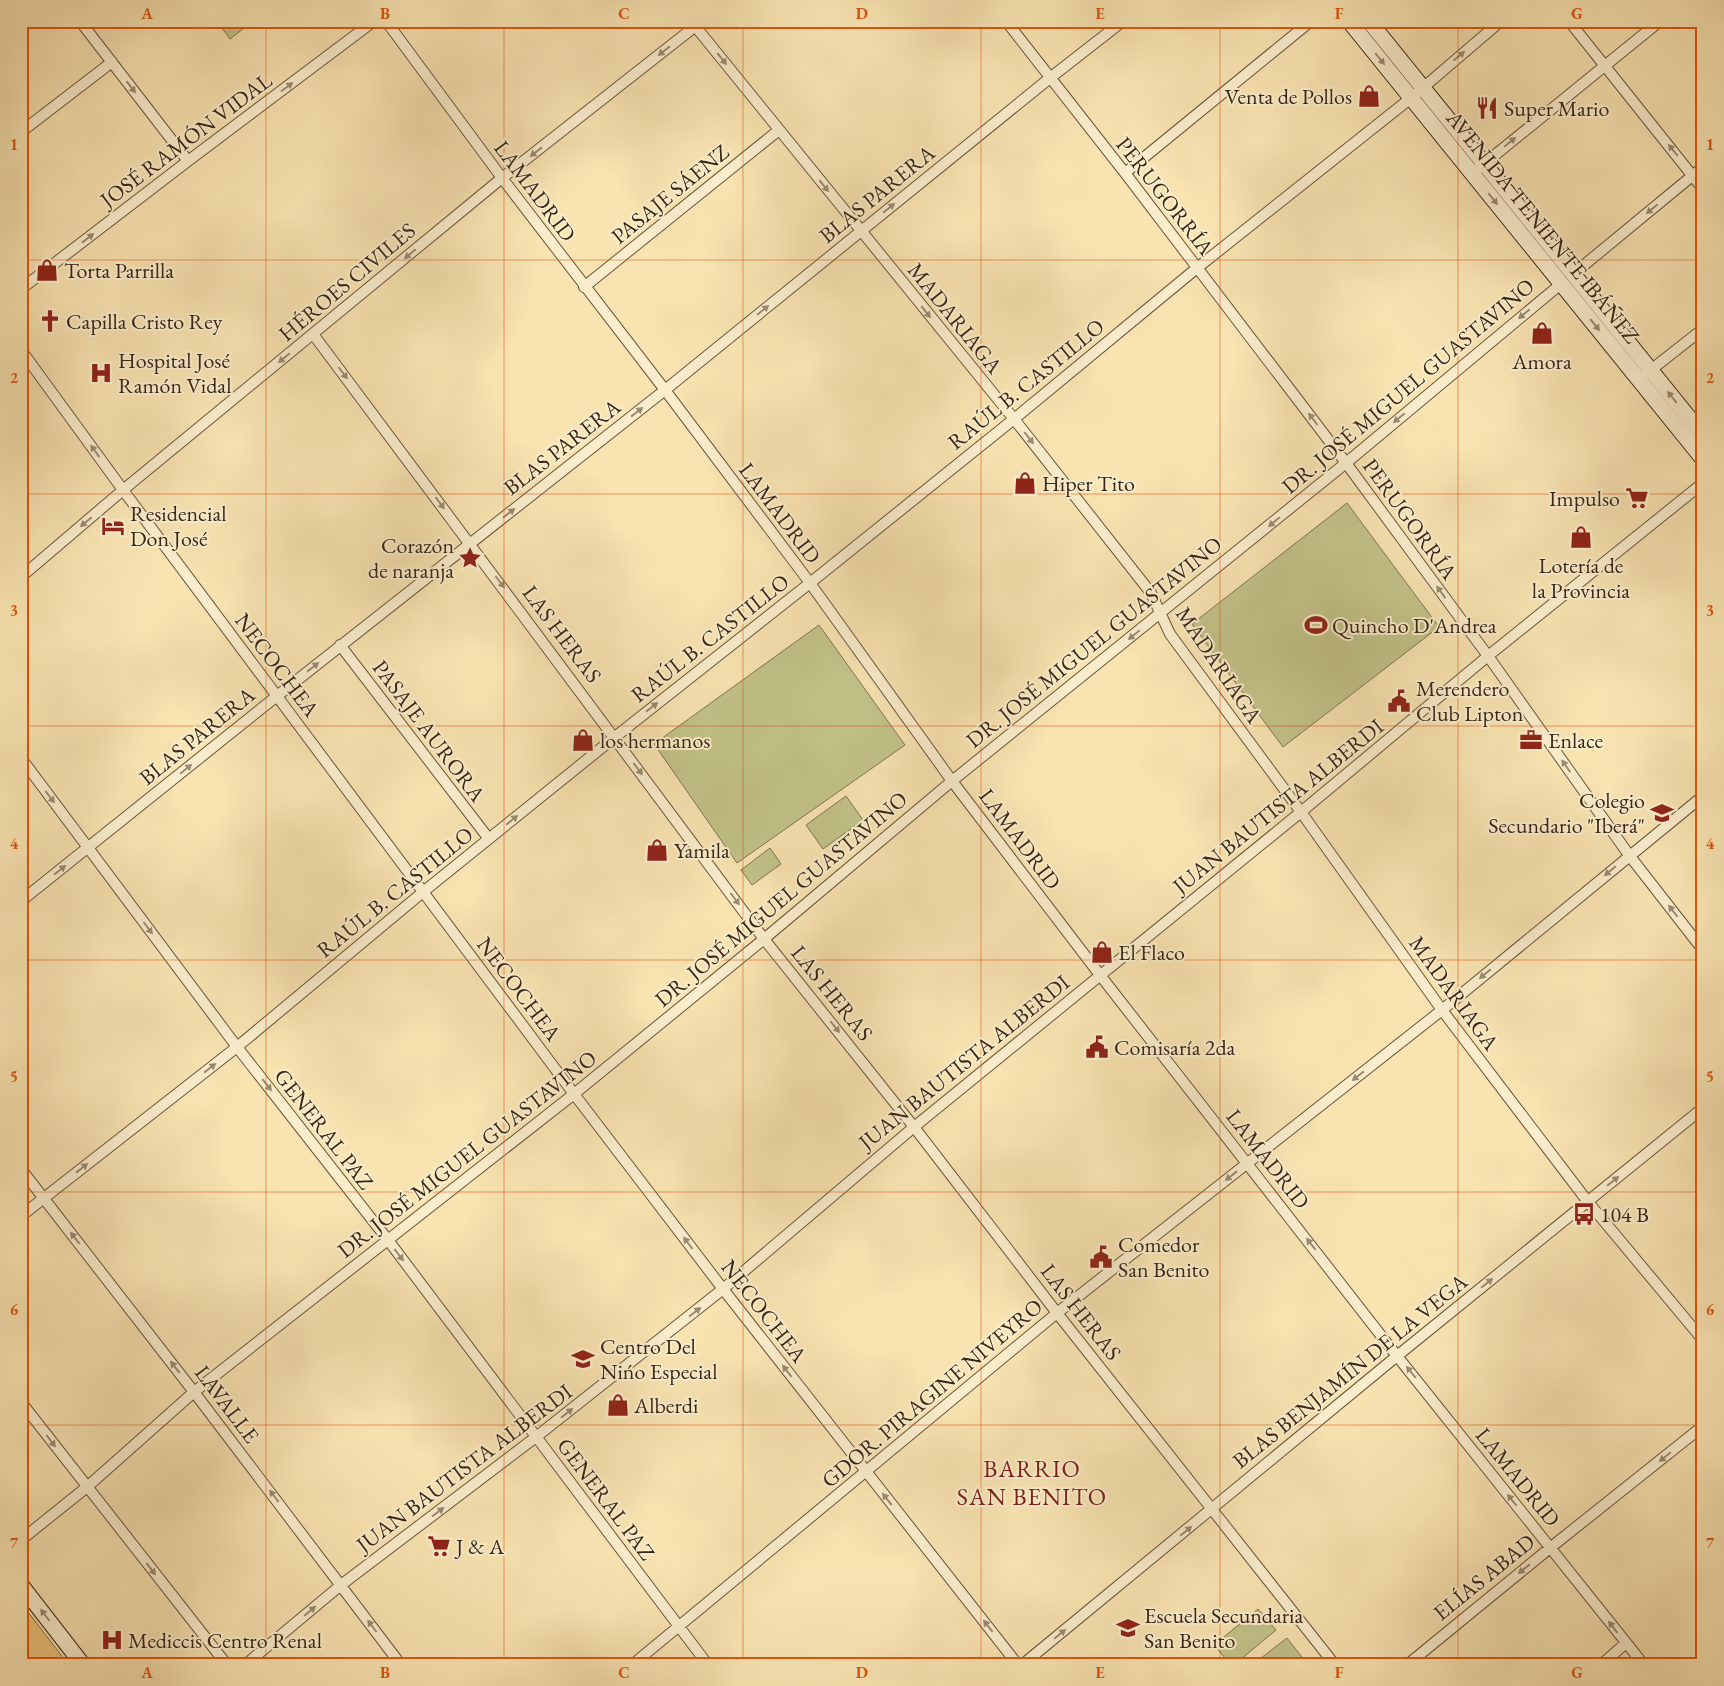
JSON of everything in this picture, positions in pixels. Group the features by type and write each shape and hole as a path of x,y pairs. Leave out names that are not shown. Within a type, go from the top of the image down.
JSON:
{"highway":[{"path":"21,1618 48,1663"},
{"path":"21,1645 48,1663"}],"main road":[{"name":"AVENIDA TENIENTE IBÁÑEZ","path":"1349,21 1416,93 1645,375 1703,459"},
{"name":"AVENIDA TENIENTE IBÁÑEZ","path":"1369,21 1416,93"},
{"name":"AVENIDA TENIENTE IBÁÑEZ","path":"1645,375 1703,435"},
{"path":"21,1585 83,1665"}],"street":[{"path":"80,21 188,161"},
{"name":"JOSÉ RAMÓN VIDAL","path":"21,289 374,21"},
{"name":"LAMADRID","path":"386,21 584,287 665,390 810,583 952,781 1100,975 1397,1356 1644,1665"},
{"name":"PERUGORRÍA","path":"1006,21 1125,173 1346,463 1488,656 1629,855 1703,950"},
{"name":"BLAS PARERA","path":"21,901 340,645 665,390 1123,21"},
{"path":"1125,173 1311,21"},
{"name":"RAÚL B. CASTILLO","path":"21,1216 237,1047 488,839 1014,419 1197,268 1416,93 1501,21"},
{"path":"1569,21 1703,189"},
{"path":"1478,169 1660,21"},
{"name":"HÉROES CIVILES","path":"21,577 123,490 502,178 696,23"},
{"name":"MADARIAGA","path":"696,23 779,130 1014,419 1151,593 1170,634 1301,812 1442,1010 1588,1202 1703,1340"},
{"path":"21,132 112,62"},
{"name":"PASAJE SÁENZ","path":"584,287 779,130"},
{"name":"DR. JOSÉ MIGUEL GUASTAVINO","path":"21,1540 87,1487 194,1392 574,1094 764,939 952,781 1346,463 1703,167"},
{"path":"1645,375 1703,329"},
{"name":"LAS HERAS","path":"313,334 764,939 914,1126 1057,1313 1335,1665"},
{"name":"NECOCHEA","path":"21,350 123,490 574,1094 866,1472 1018,1665"},
{"name":"JUAN BAUTISTA ALBERDI","path":"245,1665 341,1585 536,1437 724,1289 914,1126 1301,812 1488,656 1703,483"},
{"name":"PASAJE AURORA","path":"340,645 488,839"},
{"name":"GENERAL PAZ","path":"21,758 237,1047 388,1240 708,1665"},
{"name":"GDOR. PIRAGINE NIVEYRO","path":"632,1665 1057,1313 1442,1010 1703,796"},
{"name":"BLAS BENJAMÍN DE LA VEGA","path":"1022,1665 1397,1356 1703,1108"},
{"name":"LAVALLE","path":"21,1169 194,1392 401,1665"},
{"path":"21,1402 227,1665"},
{"name":"ELÍAS ABAD","path":"1407,1665 1703,1426"},
{"path":"1601,1665 1626,1643"},
{"path":"48,1663 68,1646"}],"green space":[{"path":"217,21 253,21 230,39"},
{"name":"Quincho D'Andrea","path":"1347,503 1439,627 1283,747 1192,624"},
{"path":"819,625 905,745 737,863 654,744"},
{"path":"846,796 863,820 823,849 806,825"},
{"path":"770,848 781,864 752,885 741,870"},
{"path":"1258,1609 1276,1630 1234,1665 1231,1665 1214,1645"},
{"path":"1287,1638 1308,1665 1252,1665"}],"place":[{"name":"Venta de Pollos","path":"1369,96"},
{"name":"Super Mario","path":"1487,108"},
{"name":"Torta Parrilla","path":"47,270"},
{"name":"Capilla Cristo Rey","path":"50,321"},
{"name":"Amora","path":"1542,333"},
{"name":"Hospital José Ramón Vidal","path":"101,373"},
{"name":"Hiper Tito","path":"1025,483"},
{"name":"Impulso","path":"1637,498"},
{"name":"Residencial Don José","path":"113,526"},
{"name":"Lotería de la Provincia","path":"1581,537"},
{"name":"Corazón de naranja","path":"470,558"},
{"name":"Quincho D'Andrea","path":"1316,625"},
{"name":"Merendero Club Lipton","path":"1399,701"},
{"name":"los hermanos","path":"583,740"},
{"name":"Enlace","path":"1531,740"},
{"name":"Colegio Secundario \"Iberá\"","path":"1662,813"},
{"name":"Yamila","path":"657,850"},
{"name":"El Flaco","path":"1102,952"},
{"name":"Comisaría 2da","path":"1097,1047"},
{"name":"104 B","path":"1584,1214"},
{"name":"Comedor San Benito","path":"1101,1257"},
{"name":"Centro Del Nińo Especial","path":"583,1359"},
{"name":"Alberdi","path":"618,1405"},
{"name":"J & A","path":"439,1546"},
{"name":"Escuela Secundaria San Benito","path":"1128,1628"},
{"name":"Mediccis Centro Renal","path":"112,1640"}],"district":[{"name":"BARRIO SAN BENITO","path":"1032,1482"}]}
